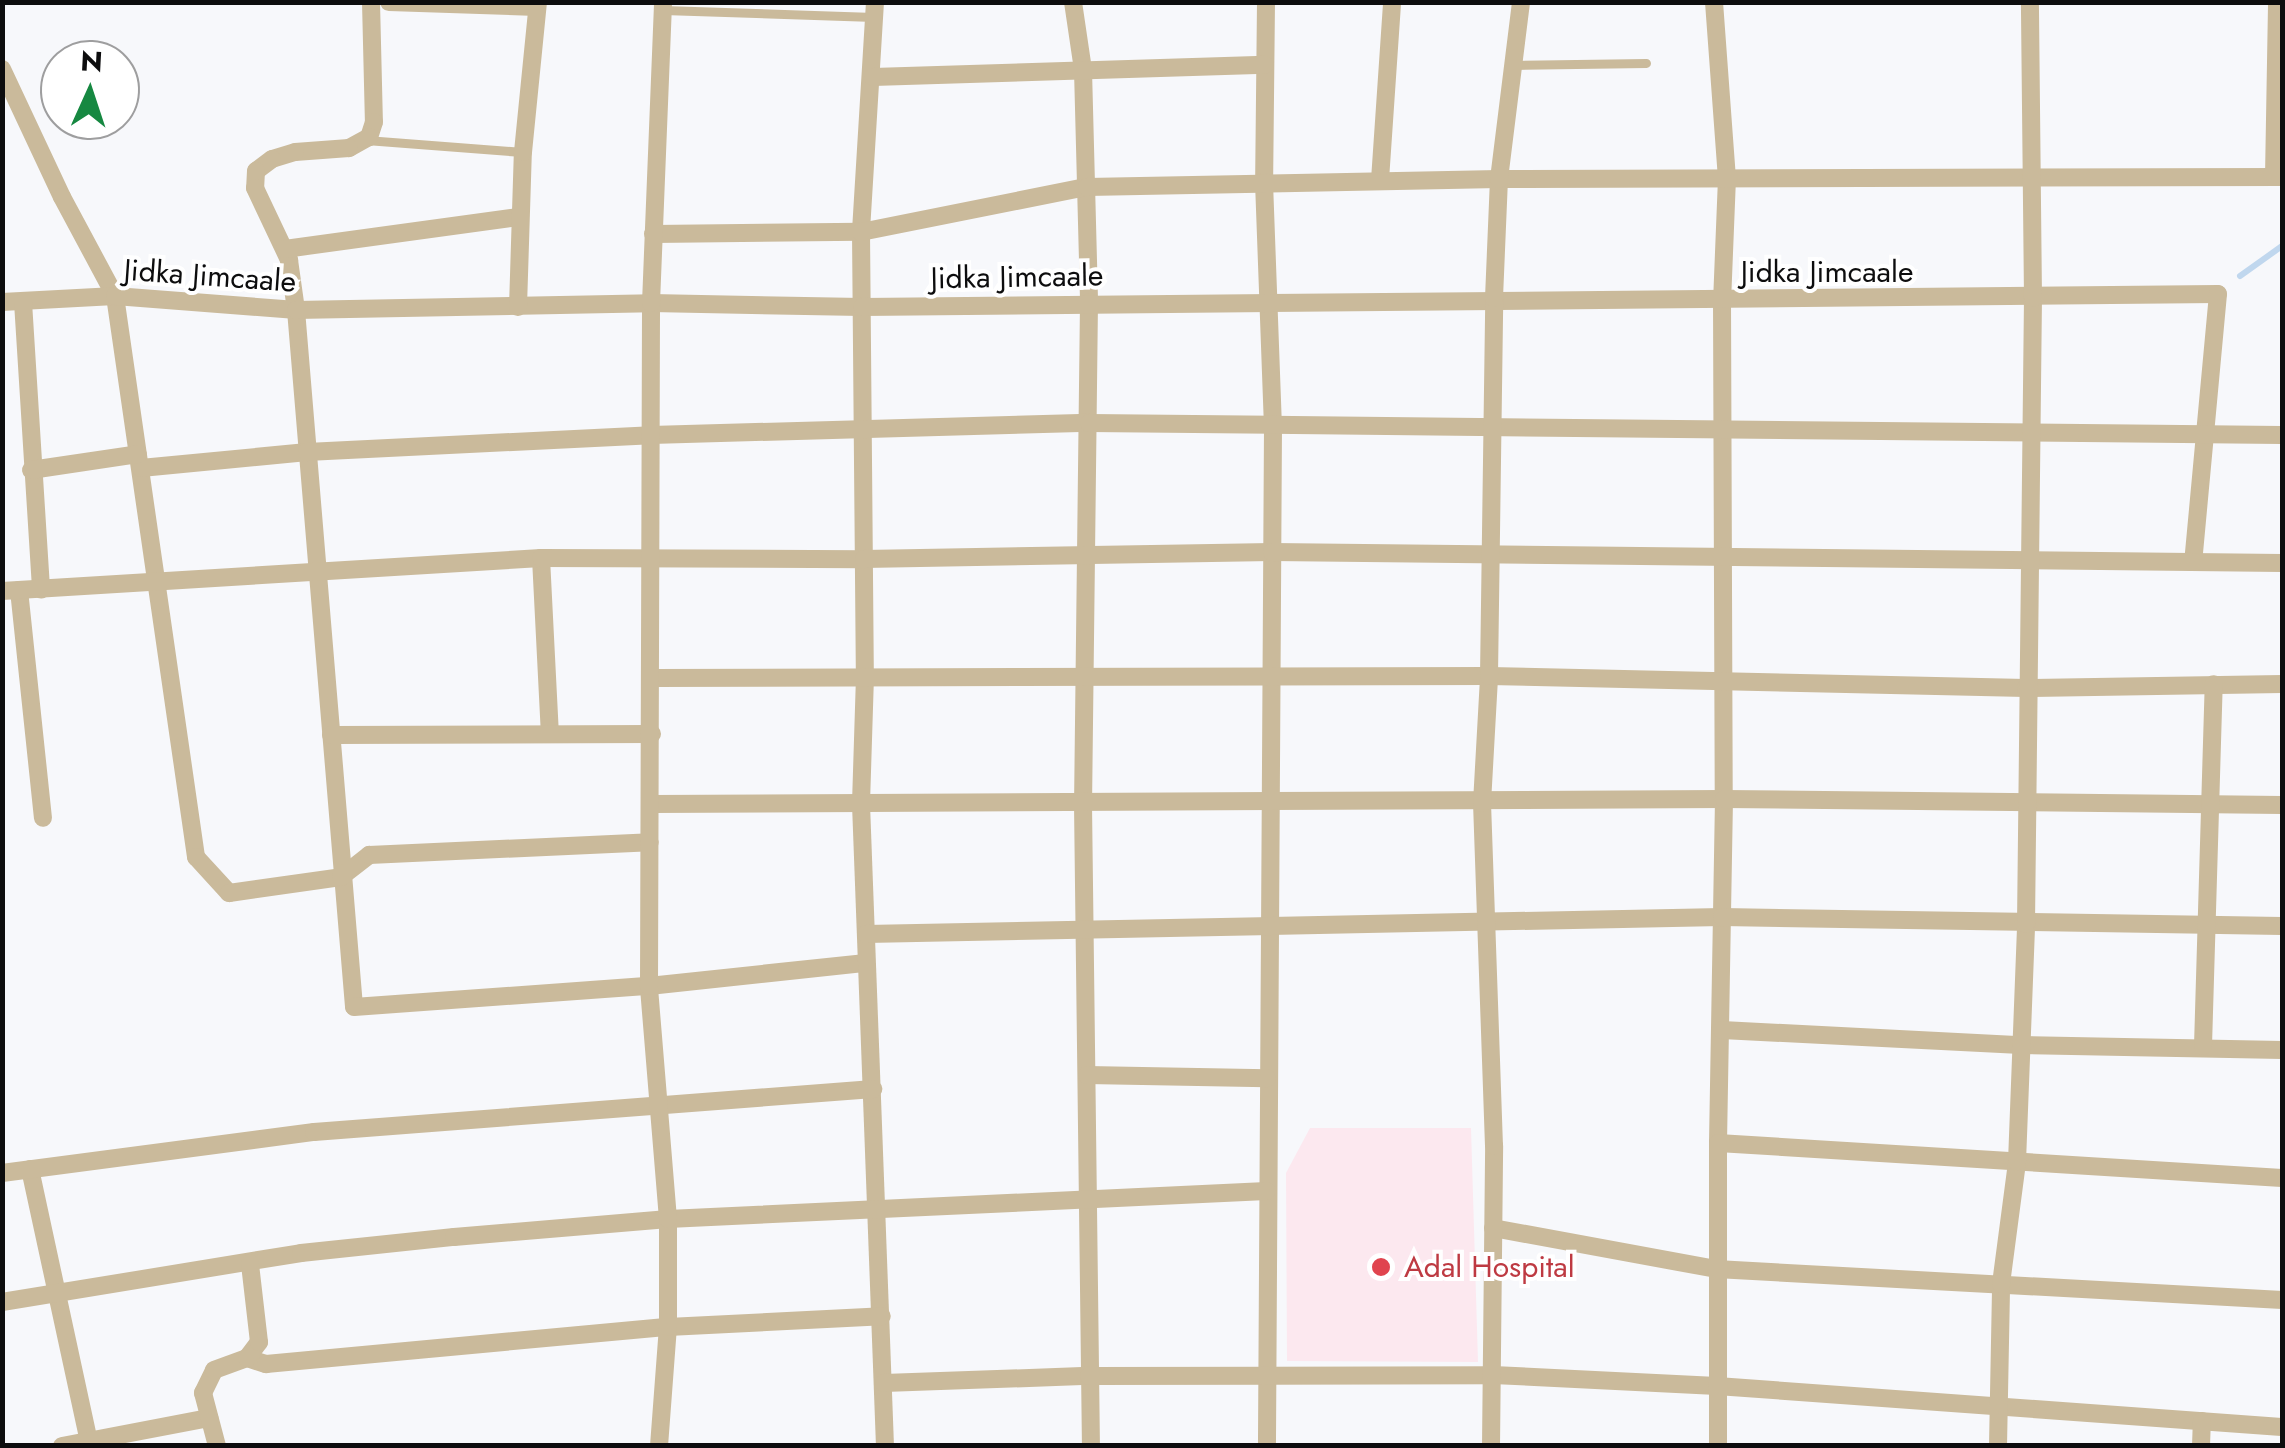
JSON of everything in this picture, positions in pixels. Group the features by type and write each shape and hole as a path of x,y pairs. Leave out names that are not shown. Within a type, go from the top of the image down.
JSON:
{"street":[{"path":"371,2 374,122 365,140 348,148 295,152 272,159 256,171 255,188 285,249 296,310 354,1007 649,986 866,963"},
{"path":"389,2 538,5 523,152 518,307"},
{"path":"1073,2 1083,70 1089,302 1083,804 1090,1446"},
{"path":"1266,2 1264,182 1272,427 1266,1446"},
{"path":"1380,180 1392,2"},
{"path":"1491,1446 1494,1146 1483,925 1482,803 1494,298 1500,179 1521,2"},
{"path":"1714,2 1728,178 1722,300 1724,799 1716,1268 1718,1446"},
{"path":"1998,1446 2001,1284 2017,1162 2026,924 2024,800 2033,298 2030,2"},
{"path":"653,234 861,232 1086,187 1380,180 2278,177 2277,2"},
{"path":"659,1446 668,1327 668,1219 649,986 653,678 650,434 653,234 663,6"},
{"path":"874,10 861,232 865,676 861,804 885,1446"},
{"path":"873,78 1265,65"},
{"path":"2,69 44,162 115,296 196,858 229,893 341,877 369,855 650,842"},
{"path":"285,249 520,217"},
{"name":"Jidka Jimcaale","path":"2,302 115,296 296,310 651,304 862,308 1089,302 2218,294 2204,435"},
{"path":"23,302 41,588"},
{"path":"32,470 650,434 1090,424 2282,435"},
{"path":"2194,562 2204,435"},
{"path":"43,818 10,590 541,558 864,559 1086,552 1272,552 2282,563"},
{"path":"541,558 550,733"},
{"path":"653,678 1488,676 2026,688 2282,684"},
{"path":"2202,1046 2214,684"},
{"path":"331,735 652,734"},
{"path":"652,804 1724,799 2282,804"},
{"path":"866,934 1483,925 1722,917 2282,926"},
{"path":"1722,1030 2022,1045 2282,1050"},
{"path":"1087,1075 1267,1078"},
{"path":"2,1173 314,1132 872,1088"},
{"path":"1718,1143 2282,1178"},
{"path":"30,1169 90,1442"},
{"path":"2,1302 301,1253 668,1219 1088,1196 1266,1191"},
{"path":"1492,1228 1716,1268 2282,1300"},
{"path":"217,1446 203,1394 214,1370 247,1358 259,1342 250,1264"},
{"path":"247,1358 266,1364 668,1327 882,1316"},
{"path":"884,1383 1089,1376 1493,1375 1717,1386 2282,1427"},
{"path":"62,1446 209,1418"},
{"path":"2200,1446 2202,1421"}],"lane":[{"path":"663,6 874,10"},
{"path":"1513,65 1646,64"},
{"path":"365,140 523,152"}],"shaded area":[{"name":"Adal Hospital","path":"1310,1128 1471,1128 1478,1362 1287,1361 1286,1173"}],"waterway":[{"path":"2240,276 2282,246"}],"place":[{"name":"Adal Hospital","path":"1381,1267"}]}
